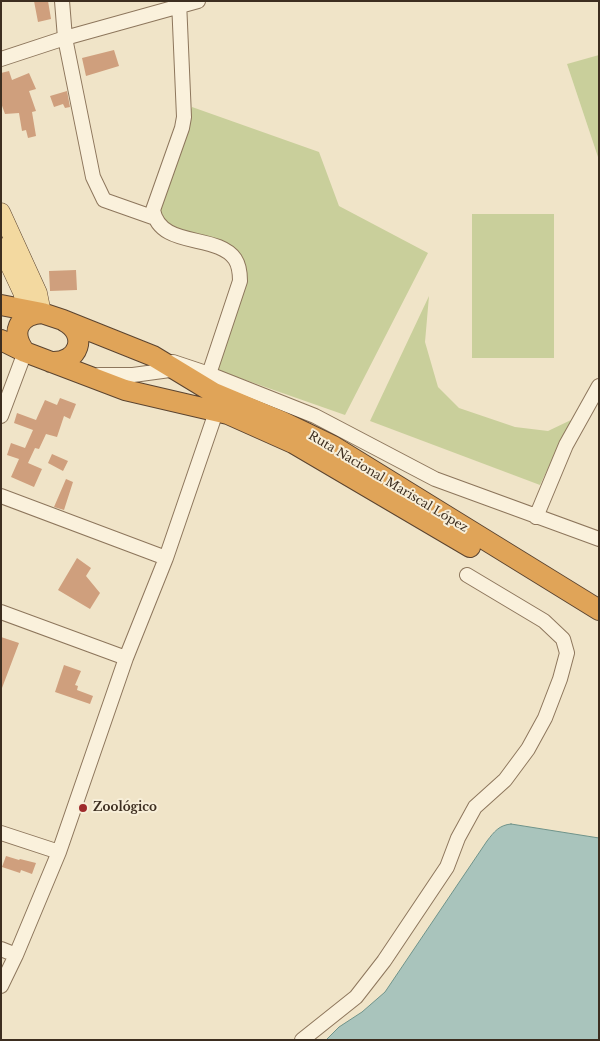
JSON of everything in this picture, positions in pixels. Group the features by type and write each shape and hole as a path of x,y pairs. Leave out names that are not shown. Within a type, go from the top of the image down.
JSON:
{"highway":[{"name":"Ruta Nacional Mariscal López","path":"1,305 29,315 63,320 193,370 214,393 283,422 333,446 599,610"},
{"path":"25,352 19,345 17,336 19,326 29,315"},
{"path":"51,362 67,360 78,347 76,331 71,324 63,320"},
{"name":"Ruta Nacional Mariscal López","path":"3,341 25,352 125,390 228,414 293,443 548,592 599,624"}],"main road":[{"path":"1,212 38,293 29,315"},
{"path":"1,247 22,292 29,315"}],"street":[{"path":"62,1 65,38 93,177 104,200 155,218"},
{"path":"1,59 179,4 198,1"},
{"path":"179,4 184,117 182,128 153,210 155,218 168,232 226,250 236,259 240,281 193,370"},
{"path":"1,416 25,352"},
{"path":"80,373 113,376 193,370 315,416 428,476 599,539"},
{"path":"536,517 566,445 599,386"},
{"path":"1,986 59,852 126,658 166,558 216,412"},
{"path":"1,496 166,558"},
{"path":"302,1040 356,997 384,961 447,867 458,838 475,806 505,780 528,749 545,718 560,679 567,652 563,639 544,621 466,576"},
{"path":"1,612 126,658"},
{"path":"1,833 59,852"},
{"path":"1,949 16,955"}],"green space":[{"path":"599,55 599,160 567,64"},
{"path":"192,107 319,152 339,206 428,253 345,415 214,369 246,276 232,247 163,223 158,206"},
{"path":"472,214 554,214 554,358 472,358"},
{"path":"429,296 425,342 438,387 459,408 515,427 548,431 571,420 540,485 370,421"}],"water":[{"path":"511,824 599,838 599,1040 326,1040 339,1027 362,1012 385,992 487,841 500,827"}],"building":[{"path":"34,1 48,1 51,19 38,22"},
{"path":"114,50 119,66 86,76 82,58"},
{"path":"9,71 12,80 29,73 36,89 29,91 36,111 32,112 36,136 28,138 26,130 22,131 19,113 5,114 1,103 1,73"},
{"path":"67,91 70,107 65,108 63,104 54,107 50,96"},
{"path":"76,270 77,290 50,291 49,271"},
{"path":"60,398 76,404 70,419 64,416 57,437 46,434 39,449 35,448 28,463 42,469 34,487 11,477 19,459 7,455 11,443 25,448 33,430 14,423 17,413 36,420 45,400 57,405"},
{"path":"52,454 68,461 63,471 48,463"},
{"path":"66,479 73,482 64,510 54,507"},
{"path":"77,558 91,568 86,576 100,593 90,609 58,590"},
{"path":"1,637 19,643 2,688 1,688"},
{"path":"64,665 81,671 75,685 78,686 77,690 93,696 90,704 55,692"},
{"path":"6,856 36,863 32,874 21,870 20,873 2,867"}],"place":[{"name":"Zoológico","path":"83,808"}]}
